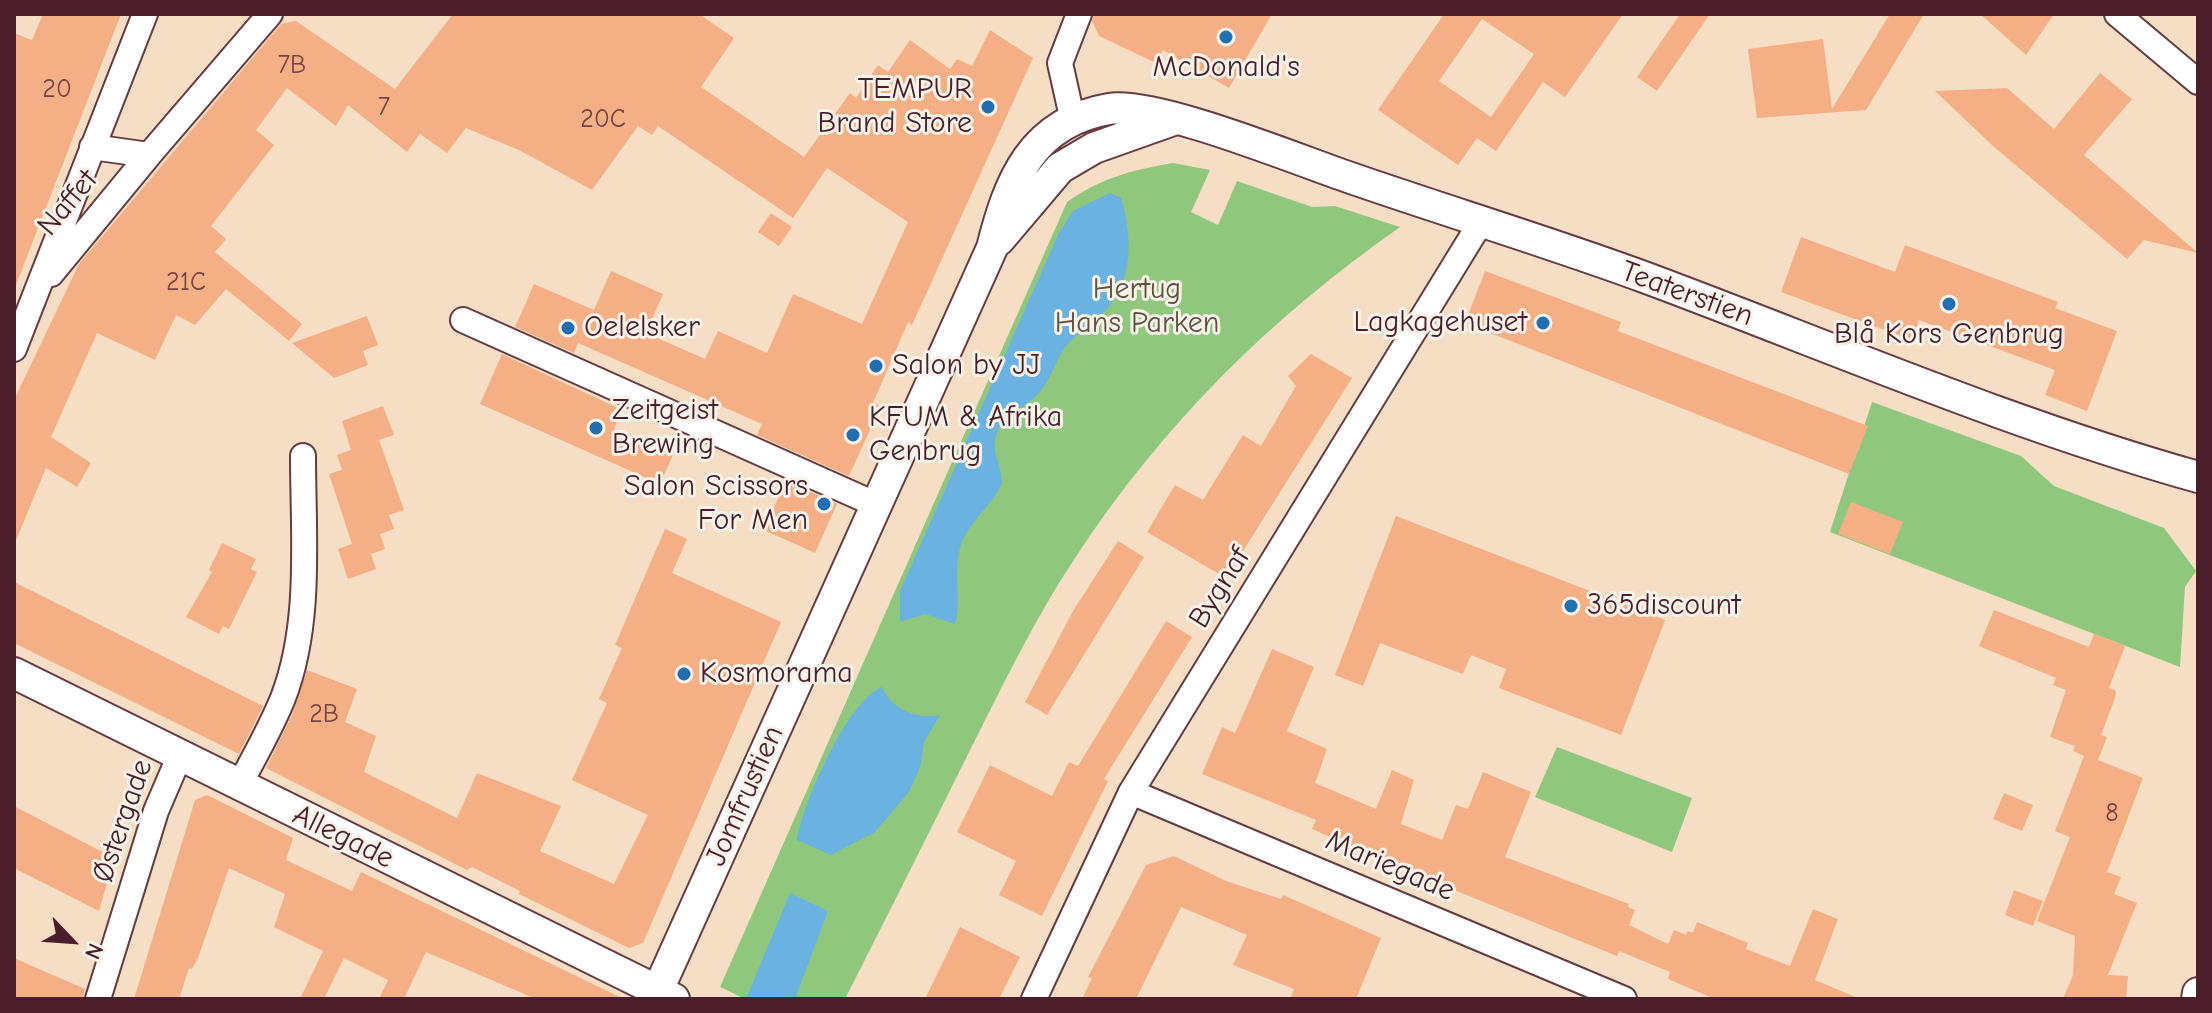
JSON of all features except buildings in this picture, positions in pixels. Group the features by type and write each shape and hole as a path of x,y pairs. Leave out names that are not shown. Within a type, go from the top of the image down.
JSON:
{"street":[{"name":"Naffet","path":"14,349 145,14"},
{"name":"Naffet","path":"36,292 270,14"},
{"path":"1072,117 1060,63 1079,14"},
{"path":"2117,14 2194,79"},
{"name":"Jomfrustien","path":"661,996 992,248 1005,197 1021,167 1041,141 1072,117 1132,107 1173,120"},
{"name":"Jomfrustien","path":"992,248 1060,168 1094,148 1173,120"},
{"name":"Teaterstien","path":"1173,120 1639,276 2083,442 2198,477"},
{"name":"Naffet","path":"92,147 149,155"},
{"name":"Bygnaf","path":"1034,999 1131,792 1481,222"},
{"path":"463,320 877,505"},
{"path":"239,786 283,697 296,645 303,596 303,456"},
{"name":"Allegade","path":"14,673 661,996"},
{"name":"Østergade","path":"98,999 156,811 180,755"},
{"name":"Mariegade","path":"1131,792 1616,998"},
{"path":"2197,999 2198,993"}],"green space":[{"name":"Hertug Hans Parken","path":"1173,163 1210,170 1191,212 1218,225 1237,181 1312,207 1335,206 1400,227 1306,299 1221,377 1144,463 1109,509 1060,581 1020,652 845,999 745,999 720,987 1067,202 1117,176"},
{"path":"1872,402 2021,456 2054,486 2164,528 2196,571 2185,587 2180,667 1830,532"},
{"path":"1557,747 1692,798 1672,852 1535,797"}],"water":[{"path":"1110,193 1121,198 1129,241 1126,270 1116,297 1066,346 1038,394 1008,416 999,428 995,448 1002,483 968,530 960,548 955,624 925,614 900,622 900,591 1058,235 1073,211"},
{"path":"882,687 891,701 906,711 923,716 940,715 924,742 920,768 908,793 875,832 831,855 797,840 801,823 817,779 841,732 869,696"},
{"path":"790,893 828,911 795,999 746,999"}],"place":[{"name":"McDonald's","path":"1226,37"},
{"name":"TEMPUR Brand Store","path":"988,107"},
{"name":"Blå Kors Genbrug","path":"1949,304"},
{"name":"Lagkagehuset","path":"1543,323"},
{"name":"Oelelsker","path":"568,328"},
{"name":"Salon by JJ","path":"876,366"},
{"name":"Zeitgeist Brewing","path":"596,428"},
{"name":"KFUM & Afrika Genbrug","path":"853,435"},
{"name":"Salon Scissors For Men","path":"824,504"},
{"name":"365discount","path":"1571,606"},
{"name":"Kosmorama","path":"684,674"}]}
